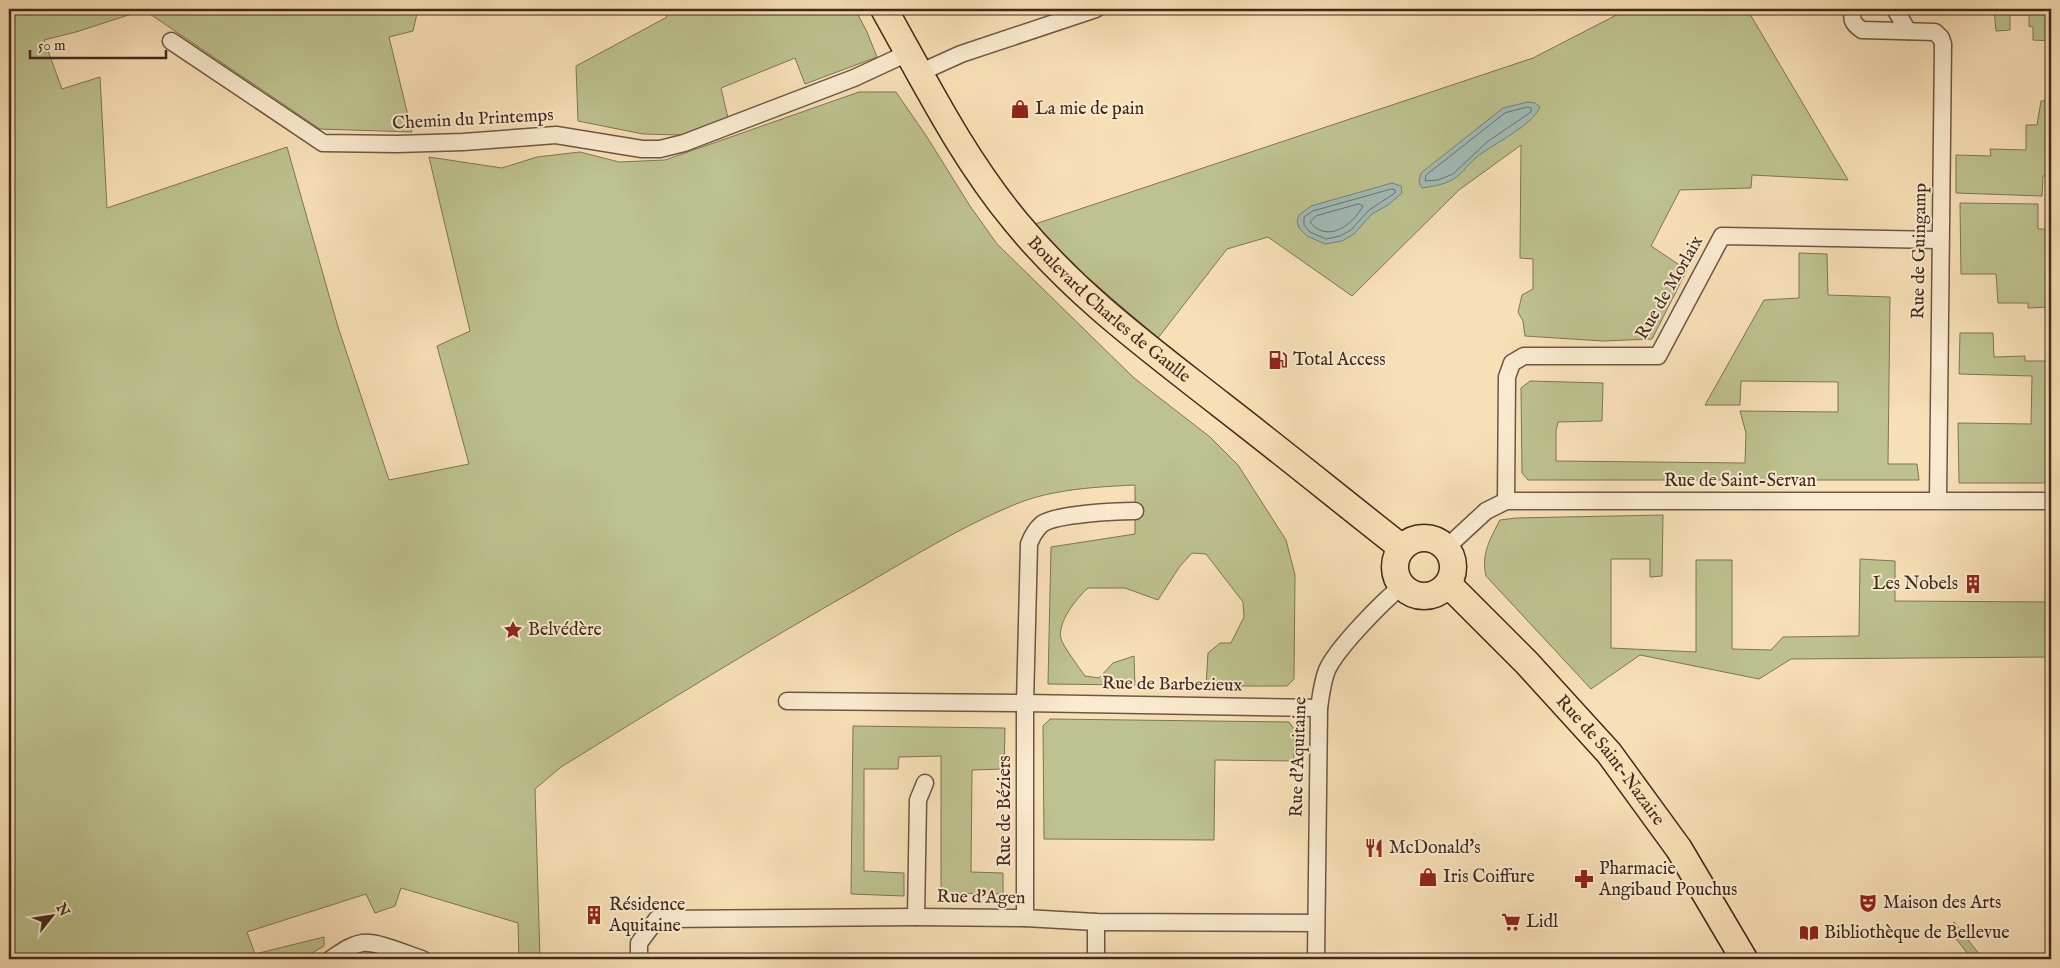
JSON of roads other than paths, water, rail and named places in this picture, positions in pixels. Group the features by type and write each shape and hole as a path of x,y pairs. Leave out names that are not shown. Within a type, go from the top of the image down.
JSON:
{"main road":[{"name":"Boulevard Charles de Gaulle","path":"884,9 950,129 988,186 1022,229 1078,289 1128,333 1402,548"},
{"path":"1427,538 1438,542 1446,548 1451,556 1453,568 1448,584 1439,592 1428,596 1416,596 1402,586 1397,578 1395,569 1396,560 1402,548 1411,541 1427,538"},
{"name":"Rue de Saint-Nazaire","path":"1448,584 1527,663 1609,753 1679,849 1744,959"}],"street":[{"name":"Chemin du Printemps","path":"171,41 323,143 396,144 462,142 556,135 642,150 660,149 684,143 854,78 914,63 961,54 1096,9"},
{"name":"Rue de Guingamp","path":"1854,9 1852,19 1854,25 1862,30 1935,32 1941,38 1943,44 1938,500"},
{"path":"1895,9 1908,31"},
{"name":"Rue de Morlaix","path":"1506,501 1507,377 1512,364 1524,356 1658,356 1722,236 1940,240"},
{"name":"Rue de Saint-Servan","path":"1446,548 1486,511 1506,501 2051,501"},
{"name":"Rue de Béziers","path":"1025,918 1025,703 1029,544 1034,532 1044,523 1100,512 1135,511"},
{"name":"Rue d'Aquitaine","path":"1316,959 1315,923 1321,688 1328,668 1340,651 1388,597 1402,586"},
{"name":"Rue de Barbezieux","path":"787,701 1319,708"},
{"path":"916,917 918,800 925,783"},
{"name":"Rue d'Agen","path":"639,959 639,943 658,919 916,917 1025,918 1096,922 1315,923"},
{"path":"1096,922 1096,959"},
{"path":"330,959 343,955 363,943 374,944 422,959"}],"water":[{"path":"1528,102 1535,103 1540,107 1521,128 1477,157 1451,180 1439,185 1422,188 1419,182 1421,173 1503,108"},
{"path":"1392,183 1401,186 1402,193 1388,205 1372,214 1354,234 1342,241 1325,244 1307,236 1299,228 1297,221 1299,215 1311,206"}],"place":[{"name":"La mie de pain","path":"1020,109"},
{"name":"Total Access","path":"1278,360"},
{"name":"Les Nobels","path":"1973,584"},
{"name":"Belvédère","path":"513,630"},
{"name":"McDonald's","path":"1374,848"},
{"name":"Iris Coiffure","path":"1428,877"},
{"name":"Pharmacie Angibaud Pouchus","path":"1584,879"},
{"name":"Maison des Arts","path":"1868,903"},
{"name":"Résidence Aquitaine","path":"594,915"},
{"name":"Lidl","path":"1511,922"},
{"name":"Bibliothèque de Bellevue","path":"1809,933"}]}
